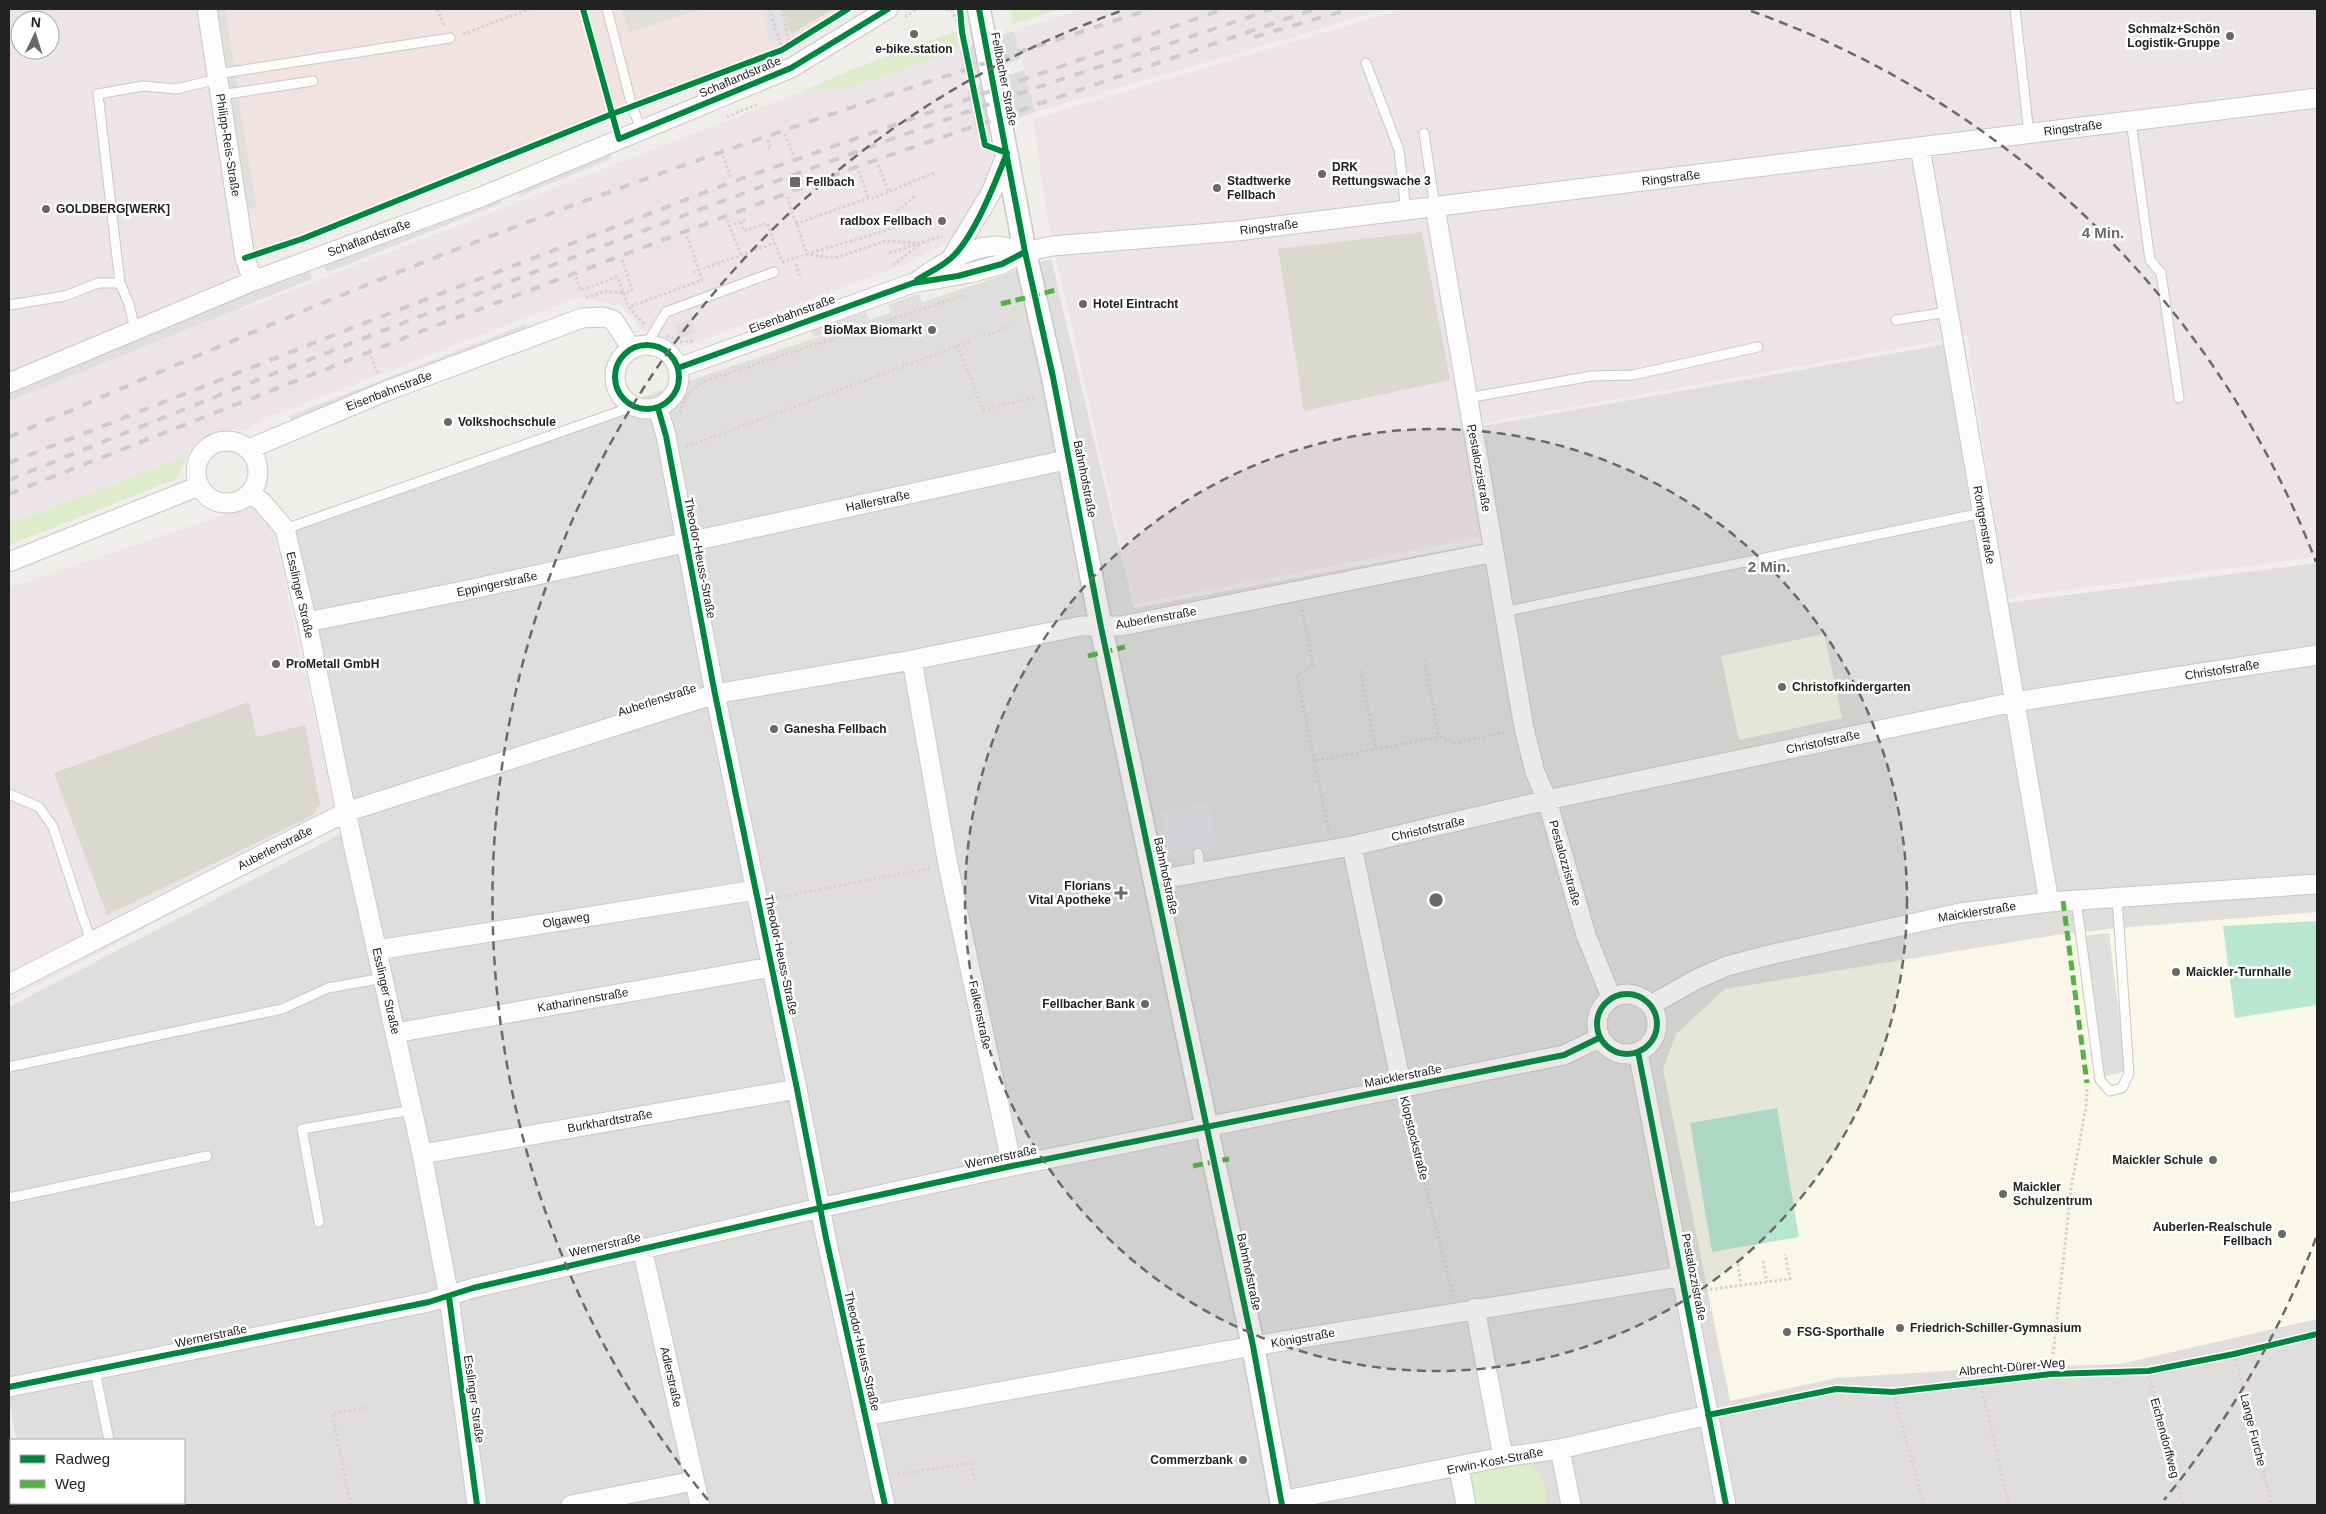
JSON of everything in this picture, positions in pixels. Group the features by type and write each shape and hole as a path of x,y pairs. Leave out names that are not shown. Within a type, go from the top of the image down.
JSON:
{"street":[{"name":"Philipp-Reis-Straße","path":"207,9 245,258 254,281"},
{"name":"Schaflandstraße","path":"9,383 254,281 481,197 791,68 888,9"},
{"name":"Fellbacher Straße","path":"979,9 1025,252"},
{"name":"Ringstraße","path":"1025,252 1064,245 1237,231 1406,211 2317,98"},
{"name":"Röntgenstraße","path":"1920,147 2049,902"},
{"path":"951,259 991,192 1007,153"},
{"name":"Pestalozzistraße","path":"1435,207 1524,728 1535,772 1547,800 1586,935 1611,997"},
{"name":"Eisenbahnstraße","path":"914,283 951,259 996,245 1025,252"},
{"name":"Eisenbahnstraße","path":"678,368 914,283 958,276 1002,264 1025,252"},
{"name":"Bahnhofstraße","path":"1025,252 1070,459 1101,627 1207,1126 1282,1503"},
{"name":"Eisenbahnstraße","path":"249,449 384,392 582,318 603,317 614,320 645,341"},
{"path":"645,341 667,352 678,368 679,381 676,392 670,401 658,408 642,410 628,408 615,381 619,360 645,341"},
{"name":"Theodor-Heuss-Straße","path":"658,408 666,436 715,694 820,1208 885,1505"},
{"path":"222,441 232,441 249,449 258,466 258,475 250,493 242,500 222,503 208,497 199,486 196,467 205,450 222,441"},
{"name":"Hallerstraße","path":"686,542 1070,459"},
{"path":"9,562 199,486"},
{"name":"Esslinger Straße","path":"250,493 262,502 285,529 308,622 346,812 422,1154 449,1297 477,1505"},
{"name":"Eppingerstraße","path":"308,622 463,592 686,542"},
{"name":"Auberlenstraße","path":"9,984 346,812 715,694 912,660 1082,626 1121,626 1494,552"},
{"name":"Christofstraße","path":"1156,880 1333,850 1547,800 2014,702 2317,655"},
{"name":"Falkenstraße","path":"912,660 948,865 1012,1166"},
{"name":"Klopstockstraße","path":"1352,846 1402,1088"},
{"name":"Maicklerstraße","path":"1651,1005 1712,973 1773,954 1960,913 2049,902 2317,884"},
{"name":"Olgaweg","path":"376,950 757,896"},
{"name":"Katharinenstraße","path":"395,1032 772,967"},
{"path":"1628,993 1636,995 1651,1005 1657,1020 1655,1036 1645,1048 1629,1054 1612,1051 1600,1038 1596,1020 1598,1011 1611,997 1628,993"},
{"name":"Maicklerstraße","path":"1207,1126 1564,1055 1600,1038"},
{"name":"Pestalozzistraße","path":"1638,1052 1726,1505"},
{"name":"Burkhardtstraße","path":"422,1154 797,1088"},
{"name":"Wernerstraße","path":"9,1387 95,1371 449,1297 473,1288 642,1248 1012,1166 1207,1126"},
{"name":"Adlerstraße","path":"642,1248 700,1505"},
{"name":"Königstraße","path":"865,1416 1456,1311 1683,1276"},
{"path":"1475,1308 1503,1457"},
{"name":"Erwin-Kost-Straße","path":"1282,1503 1459,1468 1503,1457 1560,1449 1708,1415"},
{"path":"1560,1449 1571,1505"},
{"path":"1459,1468 1466,1505"},
{"path":"571,1505 694,1481"}],"lane":[{"path":"608,9 632,106 642,131"},
{"path":"2015,9 2029,134"},
{"path":"135,330 129,304 120,283 98,94 143,86 176,89 218,83 450,38"},
{"path":"1366,63 1399,150 1406,211"},
{"path":"218,83 313,81"},
{"path":"2131,121 2150,260 2161,273 2179,398"},
{"path":"1424,133 1435,207"},
{"path":"645,341 666,312 774,272"},
{"path":"9,304 65,296 98,284 120,283"},
{"path":"1896,320 1948,312"},
{"path":"1468,398 1592,376 1633,375 1758,347"},
{"path":"285,529 628,408"},
{"path":"1503,612 1982,513"},
{"path":"9,794 39,807 53,827 91,942"},
{"path":"1198,853 1200,872"},
{"path":"2076,900 2100,1080 2110,1091 2122,1088 2129,1073 2117,897"},
{"path":"9,1067 282,1008 328,988 383,978"},
{"path":"319,1222 302,1129 412,1110"},
{"path":"9,1198 207,1156"},
{"path":"95,1371 109,1439"}],"path":[{"path":"437,9 450,38 530,9"},
{"path":"583,9 612,114"},
{"path":"770,9 782,50"},
{"path":"782,9 790,46"},
{"path":"946,9 952,11 962,32"},
{"path":"960,9 962,32"},
{"path":"721,120 739,113 740,116"},
{"path":"785,134 793,155"},
{"path":"768,140 771,148 768,149"},
{"path":"723,156 731,178"},
{"path":"878,165 889,192"},
{"path":"859,172 868,198"},
{"path":"796,224 868,198 874,198 936,172"},
{"path":"774,272 782,262 901,226 896,212 915,196"},
{"path":"787,197 807,254"},
{"path":"727,220 741,254"},
{"path":"729,226 747,220"},
{"path":"741,222 744,231 767,222 785,270"},
{"path":"628,308 702,280 687,236"},
{"path":"807,254 831,258 886,241 922,243"},
{"path":"889,253 922,243"},
{"path":"893,265 922,243"},
{"path":"693,272 741,254 775,244"},
{"path":"622,260 632,290 624,293"},
{"path":"796,264 800,276"},
{"path":"576,277 581,290 617,277 628,308 645,325 645,341 691,341 705,381"},
{"path":"679,416 683,399 690,390 705,381 969,294"},
{"path":"983,336 1012,326"},
{"path":"684,448 970,341"},
{"path":"957,345 983,410 1037,397"},
{"path":"613,352 605,370 611,396 628,408"},
{"path":"371,357 379,377"},
{"path":"682,440 685,457"},
{"path":"1298,591 1313,664 1297,676 1333,850"},
{"path":"1424,659 1438,737"},
{"path":"1360,670 1376,749"},
{"path":"1314,761 1438,737 1456,743 1524,728"},
{"path":"757,896 948,865"},
{"path":"2051,1374 2064,1245 2071,1189 2088,1094 2087,1084"},
{"path":"1705,1290 1790,1279 1785,1254"},
{"path":"1763,1260 1767,1282"},
{"path":"1738,1264 1741,1286"},
{"path":"2316,1334 2317,1340"},
{"path":"1980,1381 2009,1505"},
{"path":"1893,1392 1924,1505"},
{"path":"351,1505 332,1414 367,1407"},
{"path":"879,1477 971,1463 975,1482"}],"shaded area":[{"path":"9,9 191,9 246,308 803,91 959,50 975,129 989,125 992,155 991,175 957,237 906,264 681,347 641,329 623,307 580,297 261,420 246,431 231,429 213,432 200,441 188,455 9,524"},
{"path":"191,9 845,9 781,49 237,260"},
{"path":"207,9 225,9 256,207 238,210"},
{"path":"621,9 702,9 629,33"},
{"path":"763,9 782,9 791,34 770,44"},
{"path":"782,9 833,9 791,34"},
{"path":"1084,9 1382,9 1304,34 1035,112 1014,31"},
{"path":"1403,9 2317,9 2317,557 2006,598 1967,336 1472,425 1492,535 1134,604 1047,217 1033,119"},
{"path":"608,144 611,159 520,196 511,184"},
{"path":"500,189 502,203 328,272 316,258"},
{"path":"1422,232 1450,380 1304,411 1278,249"},
{"path":"1051,259 1134,608 1495,541 1477,427 1964,341 2006,603 2317,563 2317,1505 30,1505 185,1504 185,1439 17,1439 9,1402 9,1007 344,832 279,528 685,382"},
{"path":"308,261 312,279 9,401 9,386"},
{"path":"919,294 922,302 891,313 888,305"},
{"path":"866,312 869,320 813,337 810,330"},
{"path":"691,319 696,333 680,339 674,325"},
{"path":"526,324 528,329 291,421 289,416"},
{"path":"267,500 338,825 9,1001 9,588"},
{"name":"Christofkindergarten","path":"1824,634 1842,718 1739,740 1721,656"},
{"path":"249,702 256,737 305,725 320,804 312,816 107,915 54,773"},
{"path":"1208,802 1218,849 1170,858 1160,812"},
{"path":"1313,825 1316,841 1228,858 1225,842"},
{"name":"Maickler Schulzentrum","path":"2317,912 2317,1319 2120,1364 1959,1370 1837,1378 1730,1401 1663,1069 1676,1034 1725,989 2056,935 2118,928"},
{"path":"2109,933 2126,1071 2102,1077 2082,936"},
{"path":"405,1283 408,1296 350,1308 347,1295"},
{"path":"333,1297 336,1311 278,1322 275,1309"},
{"path":"262,1311 266,1326 136,1354 133,1339"},
{"path":"125,1341 128,1356 27,1378 23,1363"},
{"path":"9,1423 12,1439 10,1439 9,1505"}],"green space":[{"path":"1011,9 1061,9 1013,24"},
{"path":"956,31 959,50 848,88 803,91 853,69"},
{"path":"188,455 176,479 9,545 9,524"},
{"path":"2317,921 2317,1005 2235,1018 2223,926"},
{"path":"1777,1108 1799,1237 1712,1252 1690,1123"},
{"path":"1522,1463 1535,1468 1539,1473 1544,1485 1548,1505 1476,1505 1469,1474"}],"pier":[{"path":"1014,31 1021,59 965,77 959,50"},
{"path":"1024,70 1035,112 976,134 967,89"}],"railway":[{"path":"9,437 356,289 557,211 810,122 1151,9"},
{"path":"9,463 385,315 732,182 1224,9"},
{"path":"9,480 367,337 728,199 1008,98 1272,9"},
{"path":"9,494 435,326 867,163 1315,9"},
{"path":"1254,37 1350,9"}],"marked path":[{"path":"1001,304 1056,290"},
{"path":"1088,656 1125,647"},
{"path":"2063,901 2087,1083"},
{"path":"1193,1166 1229,1159"}],"cycle path":[{"path":"583,9 619,139 791,68 888,9"},
{"path":"245,258 302,239 612,114 782,50 848,9"},
{"path":"960,9 962,32 985,145 1007,153"},
{"path":"979,9 1025,252 1053,377 1101,627 1253,1346 1282,1505"},
{"path":"917,280 939,267 959,250 983,209 1007,153"},
{"path":"678,368 913,283 958,276 1002,264 1025,252"},
{"path":"641,345 653,345 670,354 677,365 679,377 677,389 670,400 653,409 641,409 629,404 620,395 615,383 615,371 620,359 629,350 641,345"},
{"path":"658,408 666,436 715,694 826,1238 885,1505"},
{"path":"1621,994 1633,994 1649,1002 1655,1012 1657,1024 1655,1036 1649,1046 1633,1054 1621,1054 1605,1046 1597,1030 1597,1018 1605,1002 1621,994"},
{"path":"9,1387 429,1302 473,1288 1012,1166 1564,1055 1599,1038"},
{"path":"1638,1052 1726,1505"},
{"path":"449,1297 477,1505"},
{"name":"Albrecht-Dürer-Weg","path":"1708,1415 1836,1389 1893,1392 2051,1374 2148,1371 2234,1354 2317,1334"}],"place":[{"name":"e-bike.station","path":"914,34"},
{"name":"Schmalz+Schön Logistik-Gruppe","path":"2230,36"},
{"name":"DRK Rettungswache 3","path":"1322,174"},
{"name":"Fellbach","path":"795,182"},
{"name":"Stadtwerke Fellbach","path":"1217,188"},
{"name":"GOLDBERG[WERK]","path":"46,209"},
{"name":"radbox Fellbach","path":"942,221"},
{"name":"Hotel Eintracht","path":"1083,304"},
{"name":"BioMax Biomarkt","path":"932,330"},
{"name":"Volkshochschule","path":"448,422"},
{"name":"ProMetall GmbH","path":"276,664"},
{"name":"Christofkindergarten","path":"1782,687"},
{"name":"Ganesha Fellbach","path":"774,729"},
{"name":"Florians Vital Apotheke","path":"1121,893"},
{"name":"Maickler-Turnhalle","path":"2176,972"},
{"name":"Fellbacher Bank","path":"1145,1004"},
{"name":"Maickler Schule","path":"2213,1160"},
{"name":"Maickler Schulzentrum","path":"2003,1194"},
{"name":"Auberlen-Realschule Fellbach","path":"2282,1234"},
{"name":"Friedrich-Schiller-Gymnasium","path":"1900,1328"},
{"name":"FSG-Sporthalle","path":"1787,1332"},
{"name":"Commerzbank","path":"1243,1460"}]}
